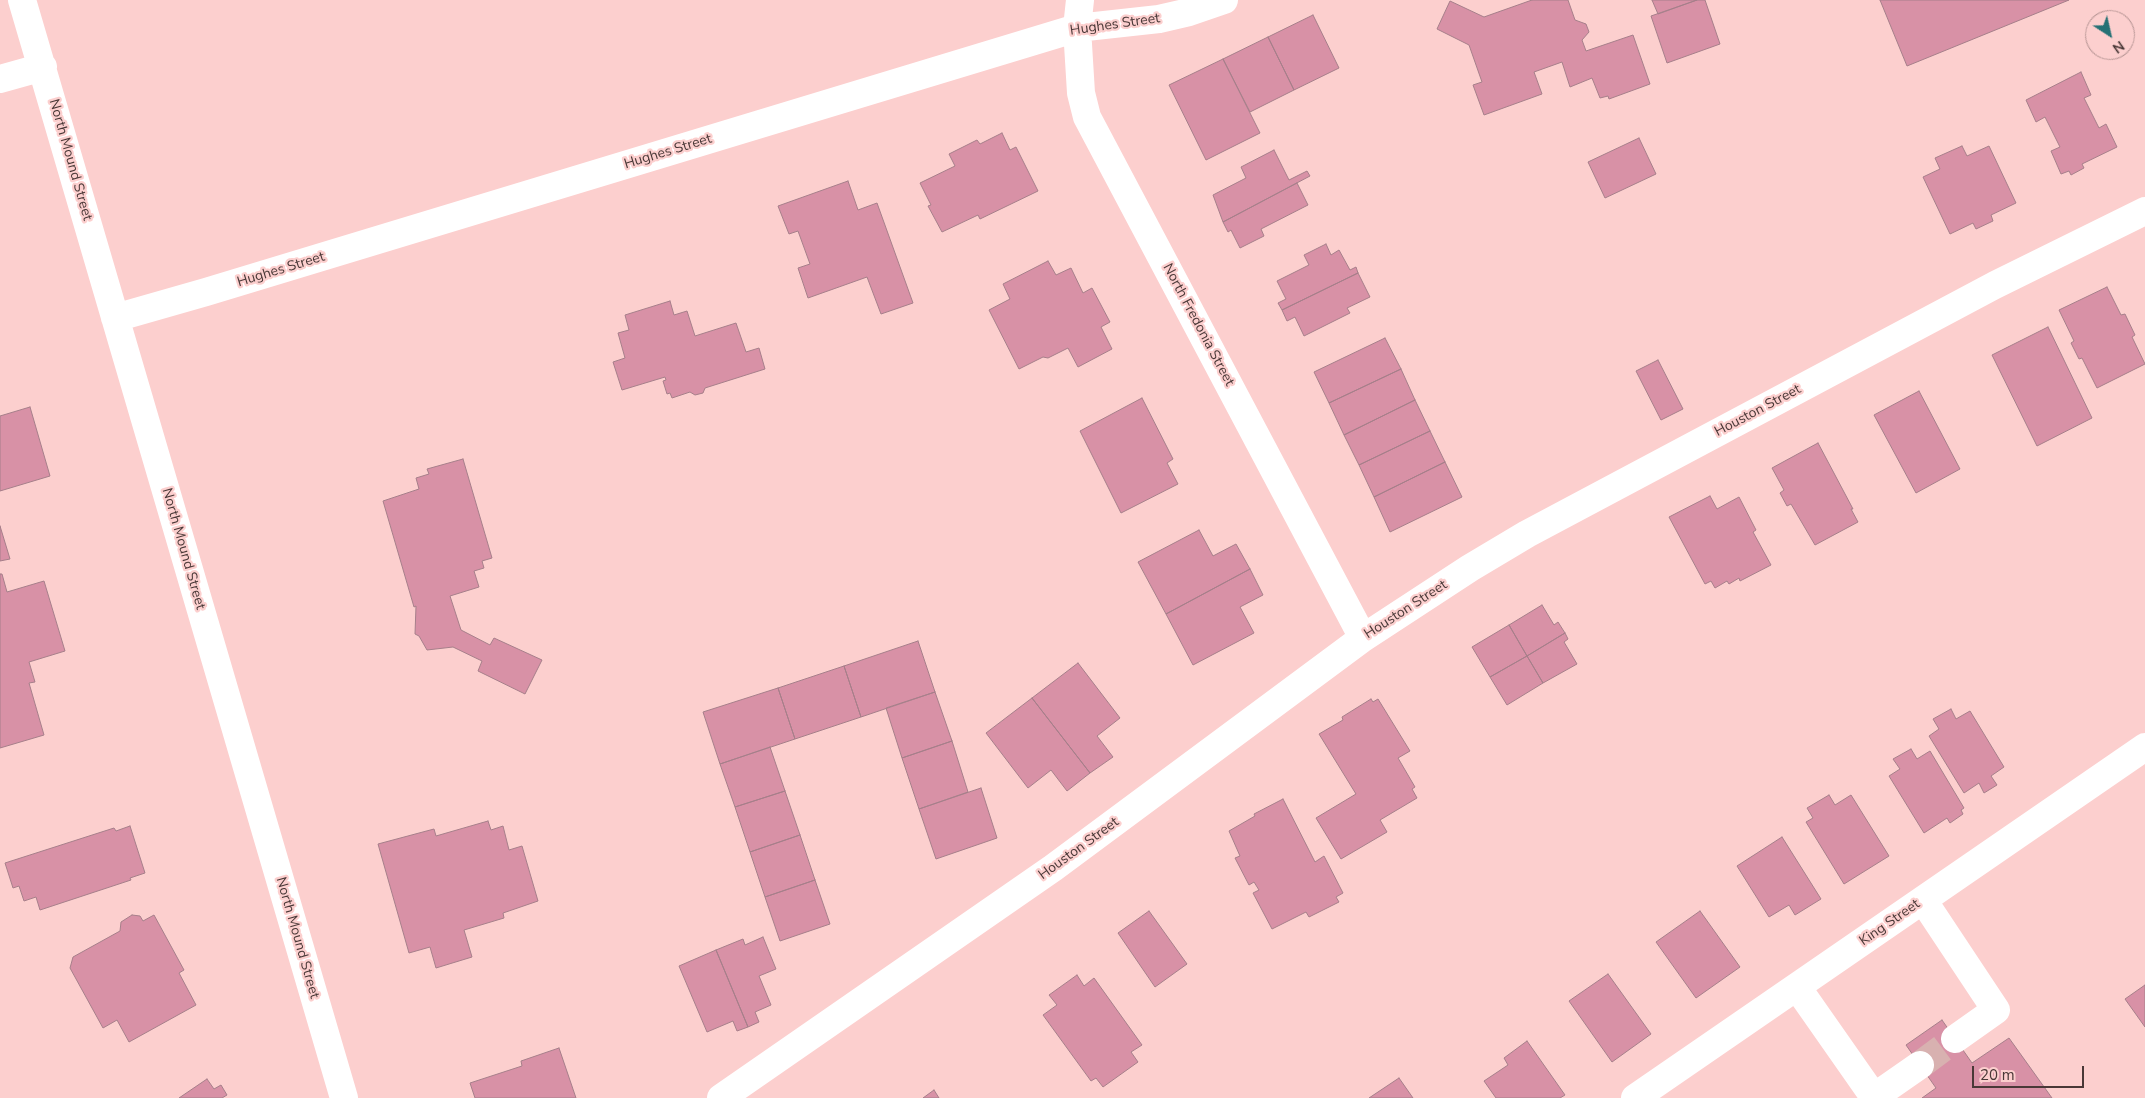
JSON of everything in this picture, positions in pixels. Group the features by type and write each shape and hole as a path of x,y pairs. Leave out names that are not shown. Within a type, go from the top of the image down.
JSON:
{"street":[{"name":"North Mound Street","path":"22,0 344,1098"},
{"name":"North Fredonia Street","path":"1080,0 1077,28 1081,93 1087,117 1364,638"},
{"name":"Hughes Street","path":"115,318 1077,28 1159,19 1189,12 1224,0"},
{"path":"0,79 43,67"},
{"name":"Houston Street","path":"721,1098 1053,868 1364,638 1470,568 1527,534 1995,285 2145,211"},
{"name":"King Street","path":"1635,1098 2145,747"},
{"path":"1923,900 1996,1010 1955,1039"},
{"path":"1797,987 1874,1097 1920,1065"}],"building":[{"path":"1532,0 1568,0 1575,20 1586,24 1589,32 1582,40 1586,51 1633,35 1650,84 1609,99 1608,96 1600,98 1592,78 1570,87 1562,62 1534,72 1542,94 1484,115 1473,85 1482,82 1469,45 1437,29 1450,1 1484,17"},
{"path":"1652,0 1697,0 1658,14"},
{"path":"1697,0 1705,0 1720,44 1667,63 1651,16"},
{"path":"1880,0 2069,0 1907,66"},
{"path":"1313,15 1339,68 1294,90 1268,37"},
{"path":"1268,37 1294,90 1250,112 1223,59"},
{"path":"1223,59 1260,133 1206,160 1169,85"},
{"path":"2081,72 2091,95 2084,98 2099,128 2106,124 2117,147 2082,164 2084,168 2071,175 2069,171 2061,174 2051,151 2060,147 2045,117 2036,122 2026,100"},
{"path":"1002,133 1010,150 1016,147 1038,191 980,219 978,215 942,232 928,206 931,205 920,183 955,166 949,154 977,140 980,144"},
{"path":"1639,138 1656,174 1605,198 1588,162"},
{"path":"1962,146 1967,156 1989,146 2016,203 1991,215 1993,221 1976,229 1973,223 1950,234 1923,177 1940,169 1935,158"},
{"path":"1274,150 1289,180 1307,171 1310,176 1223,222 1213,195 1246,178 1241,167"},
{"path":"848,181 858,210 877,203 913,303 881,314 867,277 808,298 798,268 810,264 798,231 789,234 778,206"},
{"path":"1297,183 1308,205 1261,229 1264,236 1240,248 1231,230 1228,232 1223,222"},
{"path":"1326,244 1331,255 1339,250 1350,270 1356,267 1358,273 1282,310 1278,303 1286,299 1277,281 1309,265 1304,255"},
{"path":"1048,261 1056,275 1071,268 1083,293 1092,288 1110,322 1101,327 1112,349 1078,367 1068,348 1048,358 1043,357 1019,369 989,310 1010,299 1003,284"},
{"path":"1358,273 1370,297 1347,308 1350,313 1304,336 1295,317 1287,321 1282,310"},
{"path":"2107,287 2121,315 2125,314 2135,335 2132,337 2145,364 2097,388 2082,358 2079,359 2071,343 2074,341 2059,310"},
{"path":"670,301 674,315 687,311 695,336 736,323 746,352 759,348 765,369 705,388 703,393 695,395 690,392 672,398 670,393 667,394 663,381 666,380 665,377 622,390 613,362 625,358 618,333 629,330 625,315"},
{"path":"2048,327 2092,418 2037,446 1992,355"},
{"path":"1385,338 1401,369 1329,403 1314,372"},
{"path":"1658,360 1683,409 1661,420 1636,371"},
{"path":"1401,369 1415,400 1344,435 1329,403"},
{"path":"1919,391 1960,469 1916,493 1874,415"},
{"path":"1142,398 1173,459 1167,463 1178,484 1121,513 1080,431"},
{"path":"1415,400 1430,431 1359,465 1344,435"},
{"path":"30,407 50,476 0,491 0,416"},
{"path":"1430,431 1445,462 1374,497 1359,465"},
{"path":"1818,443 1858,522 1815,545 1791,504 1787,506 1780,493 1784,490 1772,468"},
{"path":"463,459 492,558 482,561 484,568 474,571 479,587 450,596 461,630 490,645 494,638 542,660 525,694 478,671 482,661 453,647 427,650 419,636 415,634 416,606 414,607 383,501 419,489 416,478 429,474 427,469"},
{"path":"1445,462 1462,497 1390,532 1374,497"},
{"path":"1710,496 1717,509 1739,497 1756,530 1753,532 1771,565 1740,581 1739,578 1729,584 1727,581 1715,588 1711,581 1705,584 1669,517"},
{"path":"0,526 10,559 0,561"},
{"path":"1199,530 1213,556 1236,544 1250,569 1166,614 1138,562"},
{"path":"1250,569 1263,595 1240,607 1254,633 1193,665 1166,614"},
{"path":"0,574 2,574 7,592 44,581 65,651 29,662 35,682 29,683 44,735 0,748"},
{"path":"1542,605 1554,625 1558,622 1565,633 1527,656 1509,625"},
{"path":"1509,625 1527,656 1490,677 1472,647"},
{"path":"1565,633 1568,639 1564,642 1577,664 1543,683 1527,656"},
{"path":"918,641 935,692 861,717 844,666"},
{"path":"1527,656 1543,683 1507,705 1490,677"},
{"path":"1078,663 1120,718 1097,736 1113,757 1090,773 1032,698"},
{"path":"844,666 861,717 795,739 778,688"},
{"path":"778,688 795,739 720,764 703,712"},
{"path":"935,692 952,741 902,758 886,708"},
{"path":"1032,698 1090,773 1067,791 1051,770 1028,788 986,733"},
{"path":"1371,699 1373,702 1378,699 1410,751 1398,758 1415,787 1412,789 1417,798 1380,820 1387,832 1341,859 1316,818 1356,794 1319,734 1343,720 1342,717"},
{"path":"1951,709 1956,719 1970,711 2004,767 1991,776 1997,785 1984,793 1979,783 1964,793 1929,736 1939,729 1933,719"},
{"path":"952,741 968,792 919,809 902,758"},
{"path":"770,747 785,791 735,807 720,764"},
{"path":"1911,749 1917,759 1930,751 1964,808 1961,810 1963,814 1950,823 1947,818 1924,833 1889,776 1900,769 1893,759"},
{"path":"981,788 997,838 936,859 919,809"},
{"path":"785,791 800,835 750,852 735,807"},
{"path":"1829,795 1835,805 1851,795 1889,856 1844,884 1806,822 1813,818 1807,808"},
{"path":"1283,799 1315,862 1324,856 1343,893 1336,897 1339,902 1309,917 1306,912 1272,929 1253,893 1259,890 1254,882 1249,885 1235,858 1240,856 1229,831 1255,816 1254,814"},
{"path":"488,821 491,830 503,826 509,850 522,846 538,901 503,913 504,918 464,930 472,957 436,968 430,947 409,953 378,844 434,829 436,836"},
{"path":"130,826 145,873 130,878 131,880 40,910 36,897 24,901 19,886 13,888 5,863 114,828 116,831"},
{"path":"800,835 815,880 765,897 750,852"},
{"path":"1782,837 1821,899 1795,915 1789,905 1769,917 1737,866"},
{"path":"815,880 830,924 780,941 765,897"},
{"path":"1149,911 1187,964 1155,987 1118,933"},
{"path":"1700,911 1740,967 1696,998 1656,942"},
{"path":"132,915 140,916 143,921 154,915 184,970 179,973 196,1005 129,1042 117,1020 103,1028 70,968 73,957 120,931 121,922"},
{"path":"763,937 776,969 759,976 771,1005 755,1012 759,1022 748,1027 716,950 743,939 745,945"},
{"path":"716,950 748,1027 737,1031 733,1021 707,1032 679,966"},
{"path":"1608,974 1651,1034 1612,1062 1569,1001"},
{"path":"1077,975 1084,986 1094,978 1142,1045 1131,1052 1138,1062 1103,1087 1096,1078 1091,1081 1043,1015 1057,1005 1049,995"},
{"path":"2145,985 2145,1027 2125,999"},
{"path":"1942,1020 1972,1063 2009,1038 2052,1098 1922,1098 1936,1088 1906,1045"},
{"path":"1527,1041 1565,1095 1560,1098 1496,1098 1484,1081 1508,1065 1504,1058"},
{"path":"559,1048 576,1098 475,1098 470,1083 522,1066 521,1061"},
{"path":"1399,1078 1413,1098 1369,1098"},
{"path":"207,1079 214,1089 221,1085 227,1095 222,1098 179,1098"},
{"path":"934,1090 939,1098 923,1098"}],"tunnel":[{"path":"1920,1065 1955,1039"}]}
